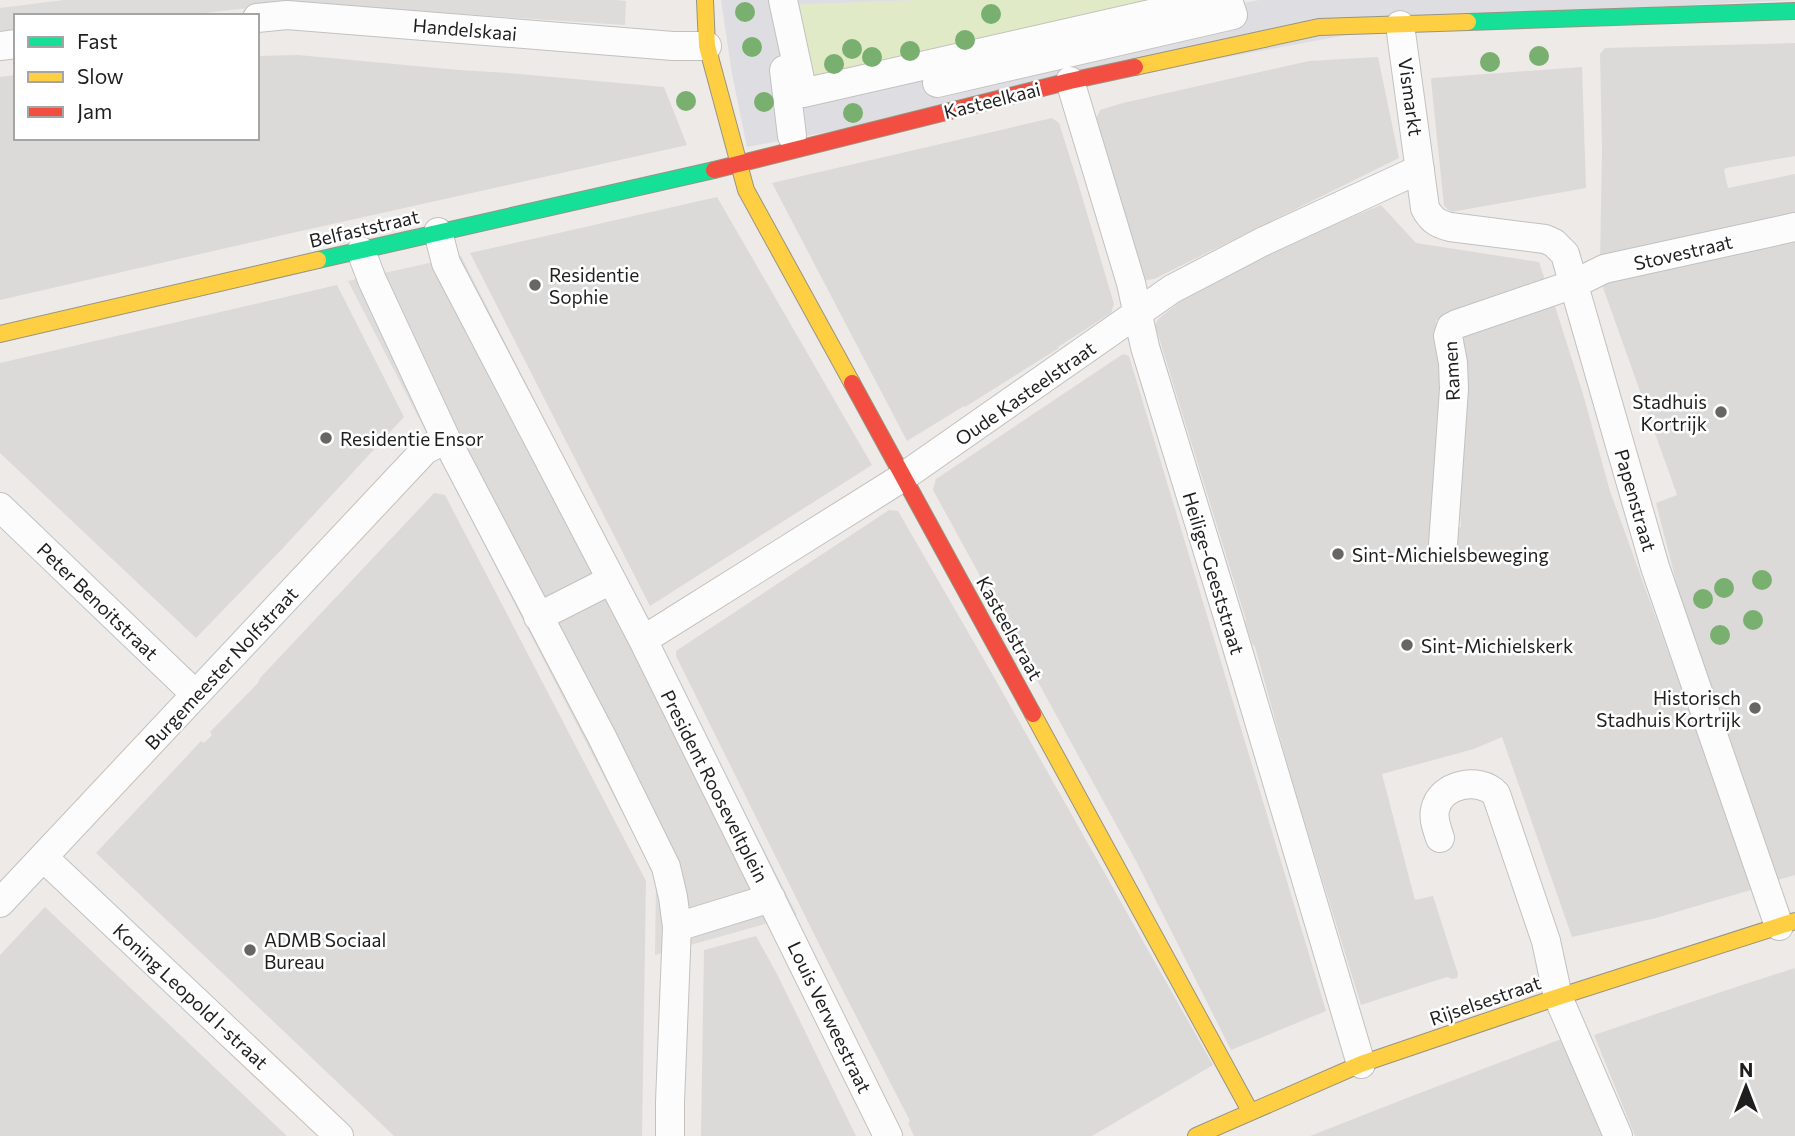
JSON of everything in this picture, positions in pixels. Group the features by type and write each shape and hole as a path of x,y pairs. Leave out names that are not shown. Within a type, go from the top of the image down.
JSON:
{"street":[{"path":"705,0 707,46 739,163"},
{"path":"777,0 792,136"},
{"path":"783,0 803,93 936,78 1233,15 1221,3"},
{"name":"Kasteelkaai","path":"739,163 1070,81 1319,27 1795,11"},
{"name":"Handelskaai","path":"259,18 288,15 673,46 707,46"},
{"name":"Vismarkt","path":"1400,25 1420,169"},
{"name":"Heilige-Geeststraat","path":"1070,81 1131,283 1145,347 1361,1064"},
{"name":"Belfaststraat","path":"0,334 739,163"},
{"name":"Kasteelstraat","path":"739,163 746,190 1250,1111"},
{"name":"Papenstraat","path":"1420,169 1425,208 1434,221 1450,227 1536,237 1554,243 1564,254 1655,567 1693,680 1787,924"},
{"name":"Oude Kasteelstraat","path":"643,640 903,477 1172,289 1241,253 1420,169"},
{"name":"Stovestraat","path":"1574,284 1604,269 1795,227"},
{"name":"President Rooseveltplein","path":"438,232 446,263 643,640 771,898 677,928"},
{"path":"361,251 446,439 602,737 666,867 677,928 670,1136"},
{"name":"Ramen","path":"1443,545 1454,389 1448,336 1450,328 1574,284"},
{"name":"Burgemeester Nolfstraat","path":"0,903 425,450 446,439"},
{"name":"Peter Benoitstraat","path":"0,507 195,694"},
{"path":"538,617 611,580"},
{"path":"1440,838 1434,813 1444,794 1469,784 1486,787 1496,794 1546,941 1558,997 1618,1136"},
{"name":"Koning Leopold I-straat","path":"43,857 339,1136"},
{"name":"Louis Verweestraat","path":"771,898 888,1136"},
{"name":"Rijselsestraat","path":"1195,1136 1361,1064 1558,997 1787,924"}],"shaded area":[{"path":"64,0 626,1 625,25 295,3 195,14 14,14 14,33 0,35 0,8"},
{"path":"721,0 919,0 788,5 806,90 1259,0 1795,0 1442,17 747,147"},
{"path":"1795,43 1795,156 1724,170 1728,188 1795,174 1795,219 1600,262 1600,54 1605,48"},
{"path":"298,55 664,87 687,145 0,300 0,77 14,75 14,140 259,140 259,56"},
{"path":"1378,57 1399,158 1154,279 1143,278 1096,119 1100,110 1309,61"},
{"path":"1582,67 1586,188 1451,212 1444,206 1432,78"},
{"path":"1052,118 1059,123 1078,183 1114,304 1111,313 907,441 772,183"},
{"path":"717,197 872,465 650,606 470,253"},
{"path":"1381,205 1416,243 1539,262 1546,283 1436,320 1448,381 1436,550 1453,557 1456,547 1455,528 1461,527 1456,334 1553,300 1610,491 1754,889 1656,918 1572,937 1502,737 1474,749 1382,774 1415,900 1433,896 1458,974 1457,978 1448,977 1361,1005 1293,784 1255,647 1155,325 1158,319 1190,294 1296,240"},
{"name":"Stadhuis Kortrijk","path":"1795,234 1795,875 1775,881 1700,664 1656,503 1677,495 1600,279"},
{"path":"461,256 797,915 655,955 656,881 652,870 348,281"},
{"path":"337,285 404,417 196,638 0,453 0,363"},
{"path":"1123,354 1129,356 1326,1011 1231,1050 1136,861 933,490 936,479"},
{"path":"434,493 445,495 646,881 642,1136 394,1136 96,853 201,741 204,743 212,735 210,732"},
{"path":"889,510 898,511 1213,1065 1092,1136 914,1136 908,1123 910,1121 676,656 676,651"},
{"path":"45,907 287,1136 0,1136 0,955"},
{"path":"756,936 856,1136 701,1136 704,950"},
{"path":"1795,968 1795,1136 1635,1136 1594,1035"},
{"path":"1564,1038 1608,1136 1310,1136 1412,1096"}],"green space":[{"path":"919,0 1201,0 806,91 787,5"}],"traffic: fast":[{"path":"1468,22 1795,11"},
{"path":"318,260 714,170"}],"traffic: slow":[{"path":"705,0 707,46 746,190 852,383"},
{"path":"1135,67 1319,27 1468,22"},
{"path":"0,334 318,260"},
{"path":"1033,714 1250,1111"},
{"path":"1196,1136 1361,1064 1795,921"}],"traffic: jam":[{"path":"714,170 1135,67"},
{"path":"852,383 1033,714"}],"place":[{"name":"Residentie Sophie","path":"535,285"},
{"name":"Stadhuis Kortrijk","path":"1721,412"},
{"name":"Residentie Ensor","path":"326,438"},
{"name":"Sint-Michielsbeweging","path":"1338,554"},
{"name":"Sint-Michielskerk","path":"1407,645"},
{"name":"Historisch Stadhuis Kortrijk","path":"1755,708"},
{"name":"ADMB Sociaal Bureau","path":"250,950"}]}
